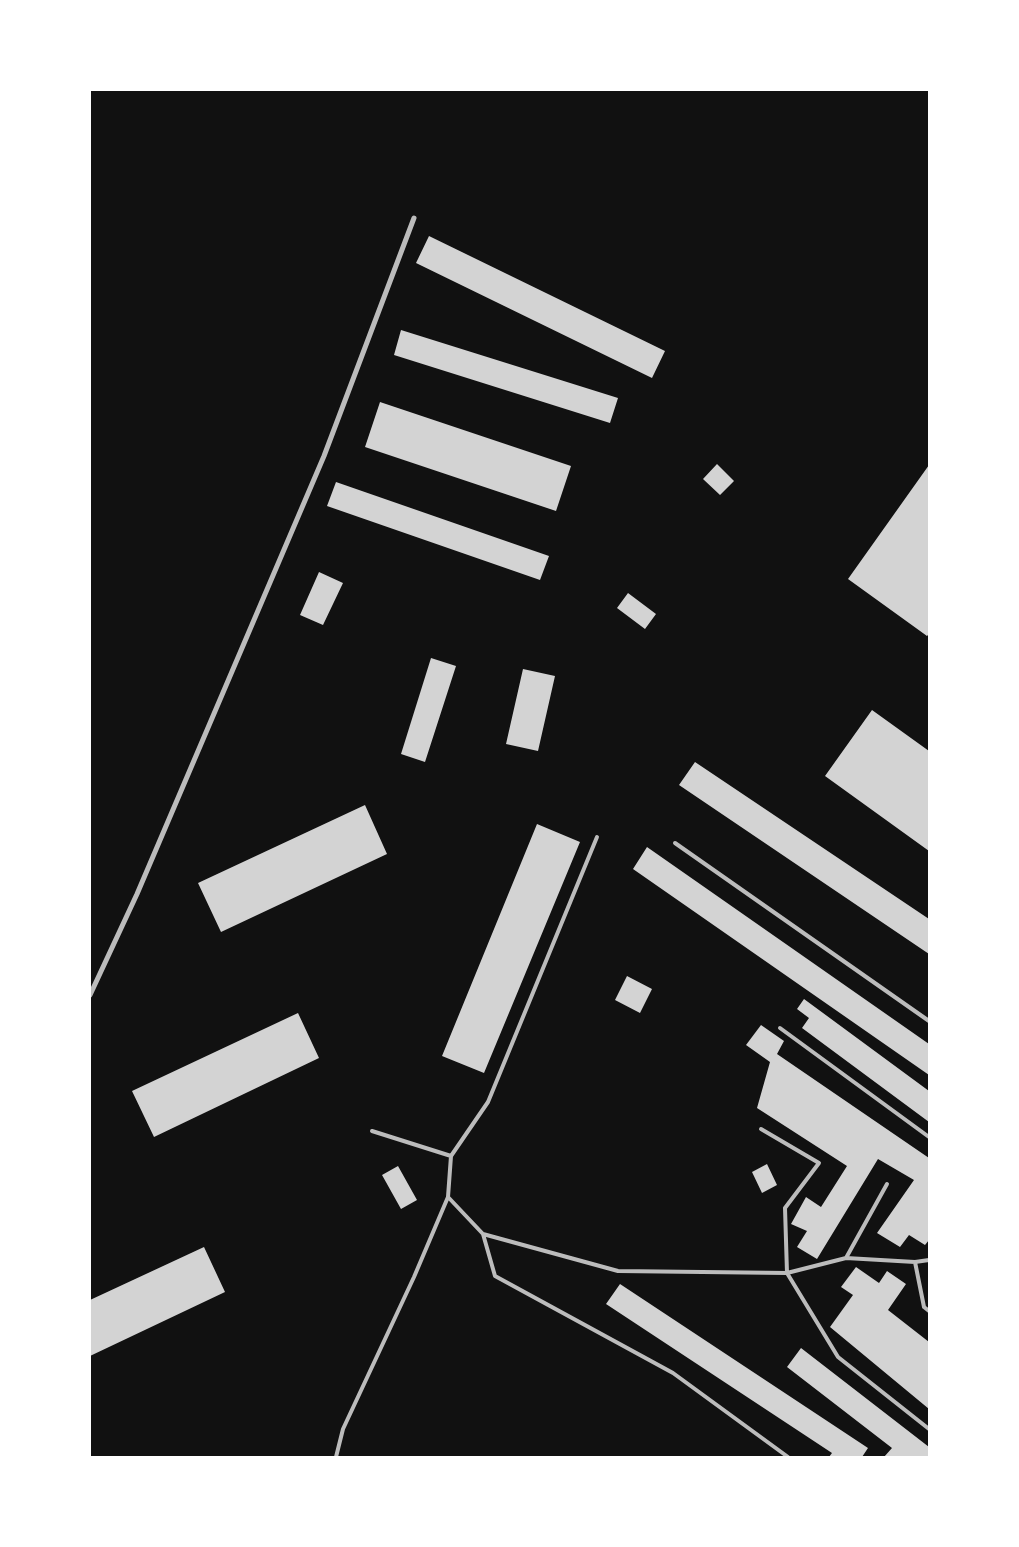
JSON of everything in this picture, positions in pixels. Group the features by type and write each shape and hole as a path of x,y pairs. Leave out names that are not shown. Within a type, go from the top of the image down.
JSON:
{"street":[{"path":"90,995 141,885 316,474 414,218"}],"lane":[{"path":"336,1457 343,1429 414,1277 448,1197 451,1156 488,1102 597,837"},
{"path":"675,843 929,1021"},
{"path":"780,1028 929,1137"},
{"path":"761,1129 819,1163 785,1208 787,1273 838,1357 929,1429"},
{"path":"372,1131 451,1156"},
{"path":"846,1258 887,1184"},
{"path":"448,1197 483,1234 496,1276 673,1373 788,1457"},
{"path":"483,1234 618,1271 787,1273 846,1258 915,1262 929,1260"},
{"path":"915,1262 924,1307 929,1311"}],"building":[{"path":"429,236 665,351 652,378 416,263"},
{"path":"401,330 618,398 610,423 394,355"},
{"path":"380,402 571,466 556,511 365,447"},
{"path":"717,464 734,481 720,495 703,479"},
{"path":"929,465 929,634 927,636 848,579"},
{"path":"336,482 549,556 540,580 327,506"},
{"path":"319,572 343,583 323,625 300,615"},
{"path":"628,593 656,614 645,629 617,608"},
{"path":"431,658 456,666 425,762 401,754"},
{"path":"523,669 555,676 538,751 506,744"},
{"path":"872,710 929,751 929,851 825,776"},
{"path":"695,762 929,919 929,954 679,785"},
{"path":"365,805 387,854 221,932 198,883"},
{"path":"537,824 580,842 484,1073 442,1056"},
{"path":"647,847 929,1044 929,1075 633,869"},
{"path":"627,976 652,989 640,1013 615,1000"},
{"path":"804,999 929,1091 929,1122 802,1028 809,1018 797,1009"},
{"path":"298,1013 319,1058 154,1137 132,1091"},
{"path":"761,1025 784,1041 777,1054 929,1158 929,1240 925,1245 909,1235 900,1247 877,1233 914,1180 878,1159 817,1259 797,1247 807,1231 791,1224 806,1197 821,1207 847,1166 757,1108 770,1062 746,1045"},
{"path":"767,1164 777,1185 762,1193 752,1172"},
{"path":"398,1166 417,1200 401,1209 382,1175"},
{"path":"204,1247 225,1292 90,1356 90,1300"},
{"path":"856,1267 879,1283 887,1271 906,1284 888,1310 929,1342 929,1409 830,1327 853,1295 841,1287"},
{"path":"620,1284 868,1448 862,1457 829,1457 832,1453 606,1304"},
{"path":"801,1348 929,1447 929,1457 884,1457 892,1448 787,1367"}]}
